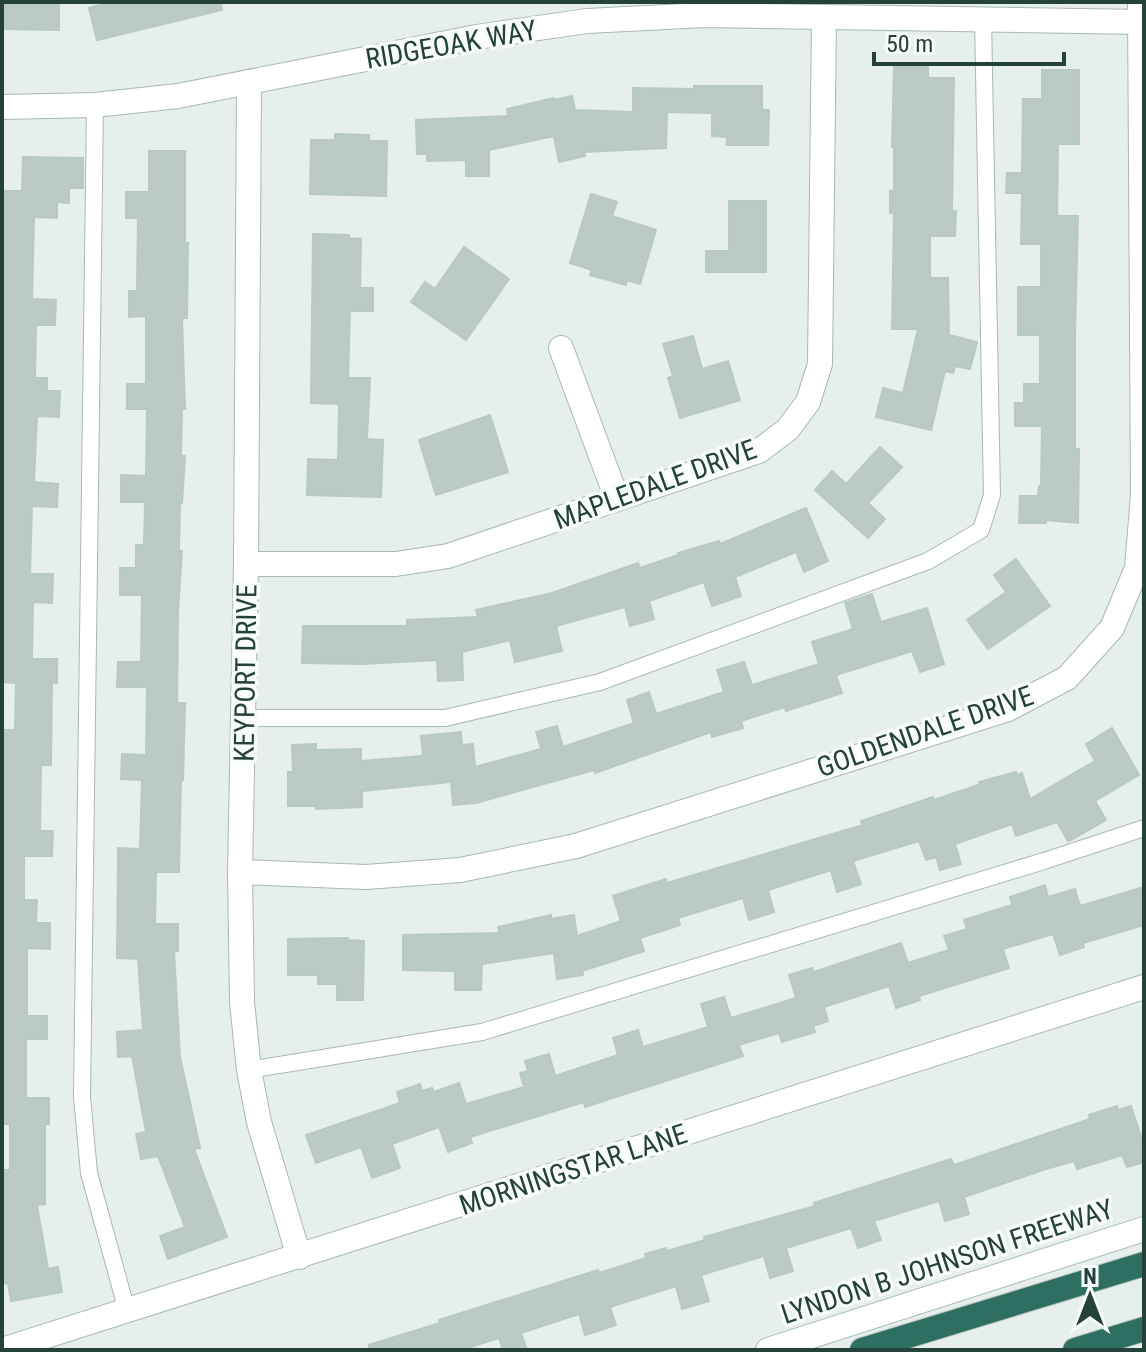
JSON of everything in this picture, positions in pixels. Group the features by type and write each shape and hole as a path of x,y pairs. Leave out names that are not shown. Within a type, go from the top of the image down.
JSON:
{"highway":[{"path":"862,1350 1144,1264"},
{"path":"1075,1350 1144,1329"}],"street":[{"name":"RIDGEOAK WAY","path":"2,107 95,105 178,96 477,37 587,21 705,15 983,19 1141,15"},
{"name":"GOLDENDALE DRIVE","path":"240,872 366,877 460,870 576,846 1008,709 1067,678 1112,628 1137,568 1143,495 1141,15"},
{"name":"MAPLEDALE DRIVE","path":"246,564 396,564 448,556 759,451 788,429 808,402 820,364 824,17"},
{"name":"KEYPORT DRIVE","path":"249,82 246,564 240,872 242,1002 249,1070 259,1122 299,1257"},
{"path":"561,348 617,499"},
{"name":"MORNINGSTAR LANE","path":"2,1350 1144,987"},
{"name":"LYNDON B JOHNSON FREEWAY","path":"768,1350 1144,1229"}],"lane":[{"path":"244,718 445,718 600,682 928,561 981,530 992,495 983,19"},
{"path":"95,105 82,1097 89,1173 127,1311"},
{"path":"249,1070 482,1032 1144,828"}],"building":[{"path":"2,2 59,2 59,30 2,29"},
{"path":"112,2 221,2 222,10 97,40 89,8"},
{"path":"894,67 928,67 928,78 954,78 952,211 956,211 955,236 930,236 930,278 948,278 949,335 977,342 970,369 955,366 953,373 945,371 931,430 876,417 883,388 903,393 918,329 892,329 894,213 890,213 890,191 894,191"},
{"path":"1042,70 1079,70 1079,144 1058,144 1057,216 1078,216 1075,449 1079,449 1078,523 1046,520 1046,523 1019,523 1020,496 1038,496 1041,486 1042,426 1015,426 1015,403 1024,403 1024,384 1040,384 1040,335 1018,335 1018,287 1041,287 1041,244 1021,244 1022,193 1006,193 1007,173 1022,173 1023,99 1042,99"},
{"path":"694,86 762,86 762,110 769,110 768,145 727,145 727,137 712,136 712,113 667,112 666,148 584,152 585,156 559,162 554,136 489,150 489,176 466,176 466,160 427,161 427,154 417,154 416,120 508,116 507,109 572,96 575,110 633,112 633,88 694,89"},
{"path":"335,134 369,135 369,141 387,141 386,196 310,194 311,140 335,140"},
{"path":"149,151 185,151 185,243 188,243 187,318 182,318 185,409 182,409 181,456 185,456 180,503 179,551 182,551 177,703 185,703 179,872 156,872 155,924 178,924 178,951 174,951 180,1057 200,1148 194,1149 227,1237 168,1259 160,1236 185,1227 158,1156 141,1159 136,1134 146,1132 132,1056 118,1057 117,1032 143,1030 138,959 117,958 118,848 140,849 142,780 121,779 122,754 146,755 147,687 117,687 118,662 141,662 142,595 120,595 120,568 136,568 136,545 144,545 145,502 121,502 121,475 146,476 147,409 127,409 127,384 146,384 146,316 129,317 129,291 137,291 138,218 126,218 126,192 149,192"},
{"path":"23,157 83,158 83,188 69,188 69,203 57,202 57,218 34,217 32,299 56,300 55,325 36,325 35,378 47,378 47,391 60,391 59,417 37,416 34,482 58,484 57,507 32,506 30,574 53,574 52,603 33,602 32,659 57,659 57,683 52,683 51,765 41,765 40,831 53,831 52,856 24,856 24,900 37,900 36,923 50,923 50,949 27,948 27,1016 47,1016 47,1039 26,1039 26,1098 49,1098 49,1124 45,1124 45,1204 37,1205 48,1269 58,1267 62,1292 11,1301 8,1283 2,1284 2,1170 10,1170 10,1124 2,1124 2,730 15,730 16,683 2,682 2,191 22,191"},
{"path":"591,194 617,202 612,216 656,230 640,284 627,280 626,285 590,275 592,270 570,263"},
{"path":"729,201 766,201 766,272 706,272 706,251 729,251"},
{"path":"313,234 349,235 349,238 361,239 360,288 373,288 373,311 350,311 348,378 370,378 367,439 383,440 381,497 307,495 308,459 338,460 339,404 311,403"},
{"path":"464,247 509,279 466,340 411,302 425,282 435,289"},
{"path":"693,336 702,369 728,361 740,400 680,418 668,378 673,376 663,344"},
{"path":"490,415 508,472 436,495 419,440"},
{"path":"880,447 902,467 868,503 885,519 868,538 815,490 832,471 846,484"},
{"path":"806,508 828,561 804,572 796,552 735,577 741,596 712,606 704,582 649,601 654,619 630,626 625,607 556,626 562,651 515,662 510,640 462,652 463,680 438,681 437,660 302,663 303,626 407,626 407,620 478,617 476,610 552,593 638,563 640,568 678,553 719,541 720,544"},
{"path":"1016,559 1050,606 988,649 967,620 1006,592 994,575"},
{"path":"872,594 881,622 927,608 944,664 920,672 912,651 836,675 842,693 741,721 743,728 712,737 711,732 595,773 594,770 476,803 453,805 451,782 362,791 362,807 316,809 316,806 288,806 288,772 293,772 292,745 316,744 316,750 361,749 361,761 423,756 421,736 461,732 462,745 473,744 475,767 541,749 536,732 557,726 563,747 634,723 627,700 649,692 656,714 724,692 717,670 744,662 752,685 819,664 812,642 853,629 845,603"},
{"path":"1112,728 1139,775 1095,801 1106,820 1071,840 1068,841 1057,822 1016,836 1012,824 955,844 961,864 940,870 936,857 926,860 919,841 853,861 861,884 837,892 831,870 768,890 774,912 749,920 743,898 678,918 680,925 640,938 644,951 582,971 583,975 557,979 554,953 482,964 481,990 455,990 455,971 403,970 403,935 499,933 498,927 551,915 551,919 574,915 577,936 621,921 613,896 863,825 861,821 933,797 934,800 981,784 979,782 1022,773 1030,799 1095,761 1086,744"},
{"path":"1045,885 1048,897 1075,889 1080,906 1144,887 1144,925 1083,943 1084,947 1060,955 1053,934 1003,949 1009,968 919,996 920,1000 896,1008 889,986 824,1007 828,1021 813,1026 815,1032 782,1042 779,1033 739,1045 743,1056 585,1107 584,1102 470,1137 472,1143 448,1152 439,1127 392,1144 400,1168 372,1178 361,1147 316,1163 306,1135 400,1103 397,1092 420,1084 422,1091 432,1088 434,1092 459,1083 466,1104 524,1087 520,1073 528,1071 525,1061 549,1054 555,1076 618,1055 613,1038 638,1030 643,1047 708,1027 701,1004 724,997 731,1018 796,998 789,975 812,968 814,972 901,943 908,963 949,950 944,936 967,929 964,920 1012,905 1010,897"},
{"path":"348,938 364,941 363,1000 337,1000 337,984 318,984 318,975 288,975 288,939"},
{"path":"1117,1106 1118,1110 1131,1106 1144,1146 1144,1162 1127,1167 1122,1155 1077,1169 1074,1161 1046,1169 964,1197 969,1214 945,1221 939,1201 874,1221 881,1240 858,1248 851,1228 786,1248 793,1271 770,1278 764,1256 701,1275 709,1301 682,1309 676,1286 610,1307 616,1325 585,1335 579,1314 521,1333 527,1350 503,1350 499,1338 461,1350 370,1350 369,1345 440,1323 439,1320 646,1258 645,1254 666,1248 667,1251 705,1240 704,1237 815,1206 814,1203 951,1159 954,1165 1090,1119 1089,1115"}]}
